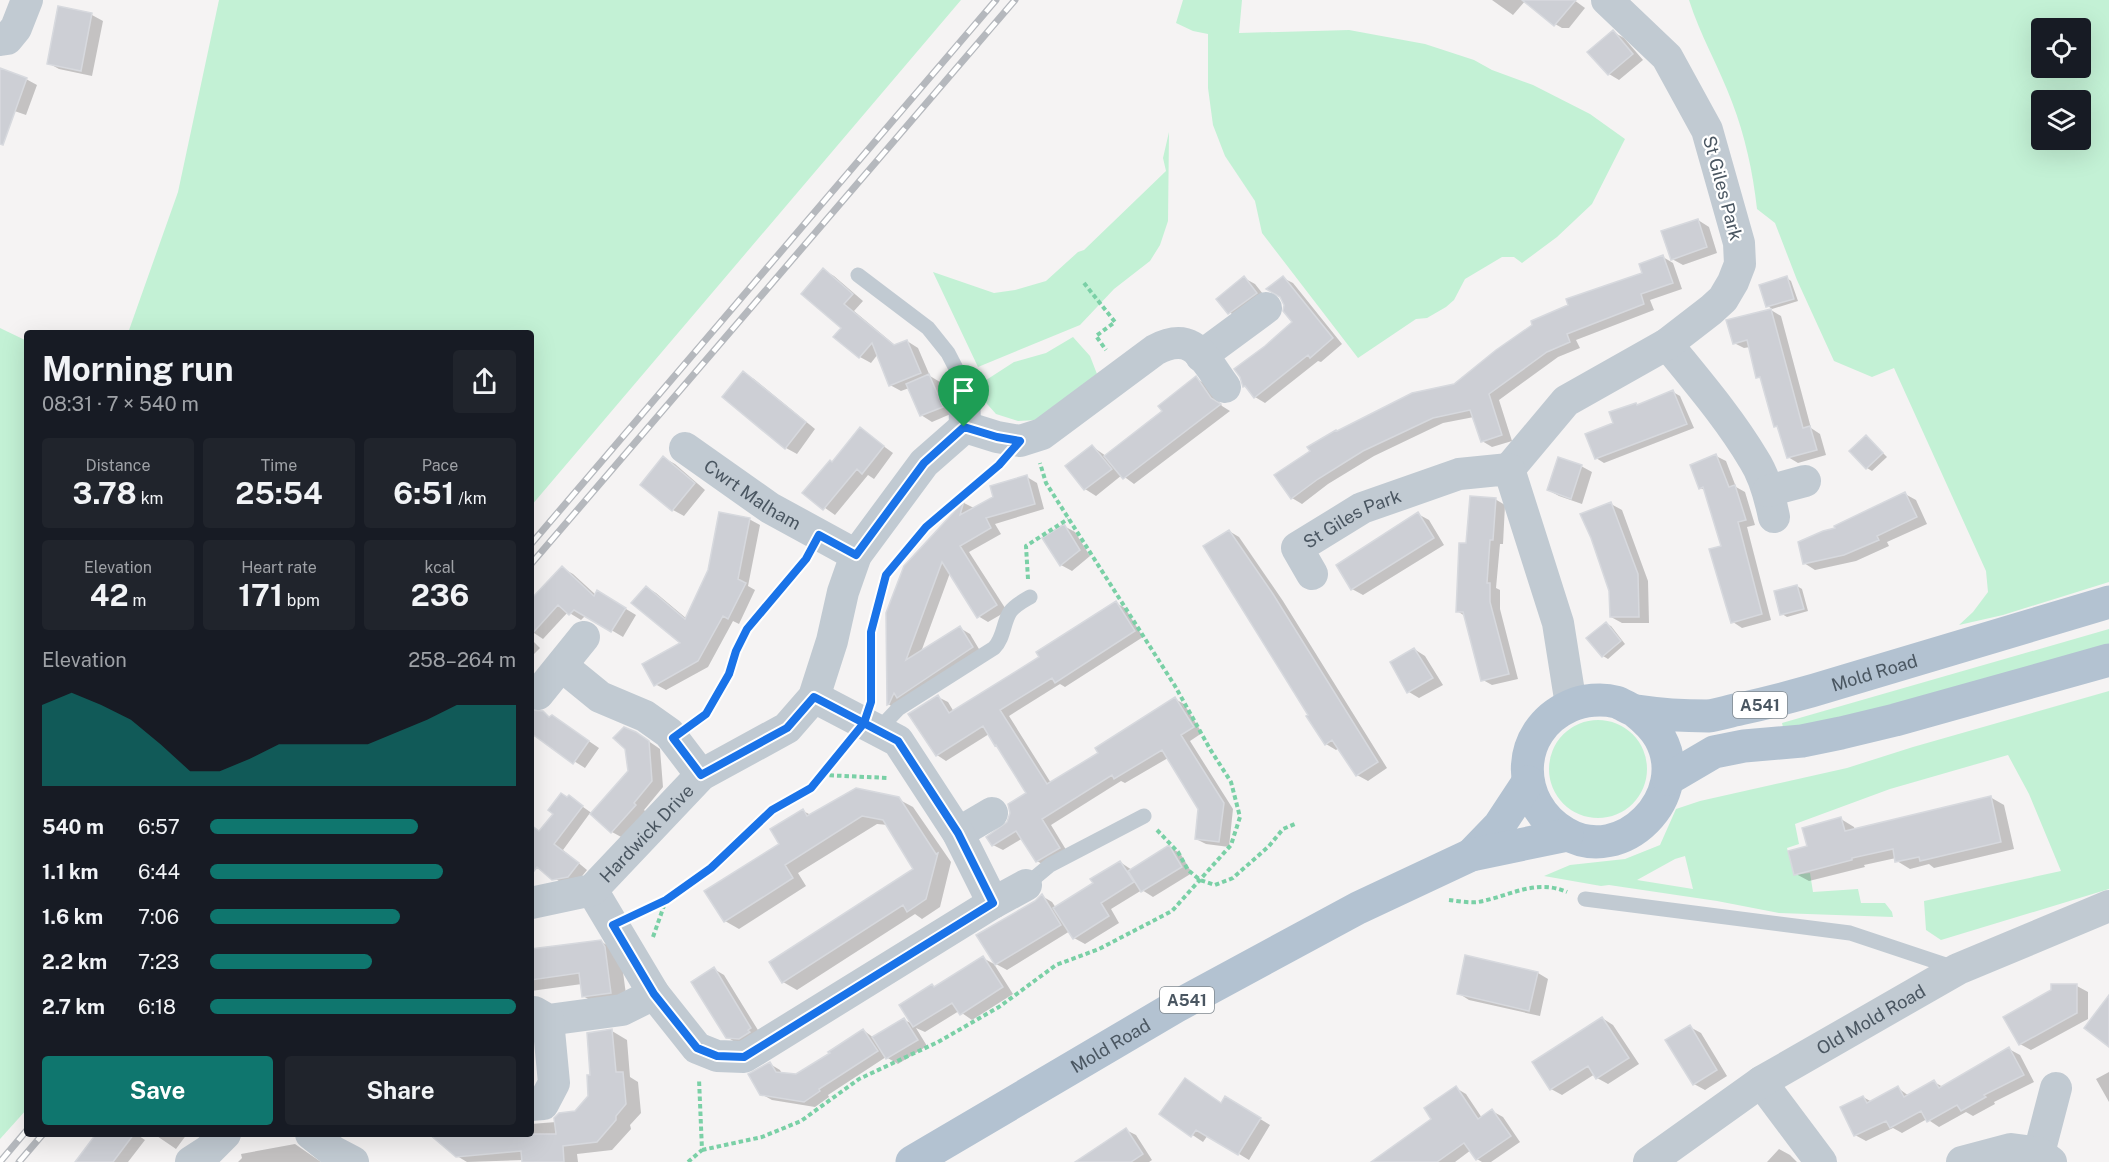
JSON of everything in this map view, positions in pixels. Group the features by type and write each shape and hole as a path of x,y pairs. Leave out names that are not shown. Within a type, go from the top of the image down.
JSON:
{"main road":[{"name":"Mold Road","path":"1635,711 1709,716 1759,705 2109,602"},
{"name":"A541","path":"1668,779 1714,752 1744,746 1802,741 1841,733 2109,660"},
{"path":"1592,700 1615,702 1635,711 1650,724 1661,740 1667,759 1668,779 1662,800 1649,819 1632,833 1611,840 1599,841 1588,841 1567,835 1548,822 1534,803 1527,782 1528,758 1536,736 1551,717 1571,705 1592,700"},
{"name":"Mold Road","path":"1471,855 1499,826 1527,782"},
{"name":"Mold Road","path":"912,1162 1175,1007 1358,908 1471,855 1567,835"}],"street":[{"path":"0,40 7,39 16,28 27,0"},
{"name":"St Giles Park","path":"1312,574 1297,548 1362,508 1459,474 1509,469 1566,401 1666,344 1723,299 1734,282 1740,264 1739,243 1707,130 1667,57 1607,0"},
{"path":"1201,356 1245,337 1266,308"},
{"path":"964,384 964,427 1020,441 1042,434 1115,363 1166,344 1178,342 1193,346 1225,387"},
{"path":"1666,344 1712,399 1755,461 1771,504 1805,481"},
{"name":"Hardwick Drive","path":"534,902 592,890 701,775 787,728 814,697 832,641 843,592 856,555 924,463 964,427"},
{"name":"Cwrt Malham","path":"685,448 770,508 856,555"},
{"path":"1509,469 1558,623 1571,705"},
{"path":"538,694 585,637"},
{"path":"562,666 600,697 645,716 669,733 701,775"},
{"path":"814,697 898,741 958,833 993,903"},
{"path":"958,833 992,813"},
{"path":"592,890 654,994 697,1048 717,1056 744,1057 993,903 1026,885"},
{"name":"Old Mold Road","path":"1649,1162 1761,1082 1958,969 2109,906"},
{"path":"534,1105 543,1104 554,1083 540,1016 621,1010 654,994"},
{"path":"1761,1082 1821,1162"},
{"path":"1962,1162 2011,1149 2045,1158 2056,1088"},
{"path":"191,1162 208,1151 222,1137"},
{"path":"315,1137 334,1152 353,1162"}],"lane":[{"path":"858,274 928,328 948,353 964,384"},
{"path":"871,727 994,648 999,643 1008,615 1030,597"},
{"path":"1026,885 1050,866 1144,816"},
{"path":"1585,899 1850,933 1958,969"}],"path":[{"path":"1084,283 1114,322 1096,336 1115,363"},
{"path":"613,925 666,900 711,868 772,810 811,788 821,775 871,727 871,632 886,575 926,527 999,465 1020,441"},
{"path":"1030,597 1026,546 1068,519"},
{"path":"673,738 706,714 729,674 736,651 747,629 806,559 819,535"},
{"path":"821,775 923,779"},
{"path":"1144,816 1178,852 1188,870 1200,880 1215,885 1233,878 1269,846 1282,829 1297,823"},
{"path":"1425,877 1446,900 1476,902 1523,888 1560,889 1585,899"},
{"path":"688,1162 702,1150 697,1048"}],"green space":[{"path":"219,0 961,0 534,502 534,330 129,330 178,192"},
{"path":"1183,0 1242,0 1239,33 1349,30 1425,44 1474,60 1492,70 1533,85 1590,114 1625,139 1592,204 1557,237 1522,263 1514,257 1502,257 1465,279 1454,300 1446,307 1427,318 1416,319 1358,358 1262,233 1255,201 1225,156 1213,125 1208,88 1208,34 1193,31 1176,23"},
{"path":"1689,0 2109,0 2109,582 2003,615 1959,625 1973,612 1988,592 1986,571 1894,368 1872,377 1834,361 1797,280 1775,223 1757,209 1748,154 1737,115"},
{"path":"1169,132 1168,221 1160,245 1150,261 1114,289 1080,325 978,367 933,272 994,293 1046,281 1078,252 1084,250 1166,171 1163,158"},
{"path":"0,328 24,340 24,1112 0,1139"},
{"path":"1073,337 1090,356 1097,374 1037,420 1018,421 996,414 980,396 980,384 1014,362 1046,353"},
{"path":"2109,629 2109,649 1833,722 1784,731 1782,723"},
{"path":"2109,691 2109,889 1941,940 1926,930 1924,901 2061,871 2029,794 2008,755 1890,789 1795,824 1799,844 1787,848 1794,875 1810,873 1813,892 1858,889 1861,903 1885,903 1893,917 1779,913 1717,901 1544,876 1570,865 1625,859 1660,845 1676,809 1700,801 1847,768","holes":["1685,856 1693,889 1637,880"]},
{"path":"1598,720 1617,724 1633,734 1643,750 1647,769 1643,788 1633,804 1617,814 1598,818 1579,814 1563,804 1553,788 1549,769 1553,750 1563,734 1579,724"}],"building":[{"path":"1522,0 1576,0 1554,26"},
{"path":"58,6 92,13 81,71 47,64"},
{"path":"1613,30 1633,54 1608,75 1587,52"},
{"path":"0,68 27,78 3,145 0,144"},
{"path":"1698,219 1707,247 1671,260 1661,231"},
{"path":"1663,255 1673,283 1641,294 1644,304 1567,334 1570,342 1547,352 1489,394 1502,435 1481,442 1470,410 1433,418 1363,451 1291,499 1274,475 1310,451 1307,447 1336,430 1412,393 1454,384 1532,325 1531,321 1568,305 1566,299 1642,273 1639,264"},
{"path":"823,268 853,294 844,304 894,345 907,340 921,373 889,386 872,343 859,358 833,337 841,328 801,294"},
{"path":"1244,276 1257,293 1228,314 1216,299"},
{"path":"1283,276 1333,338 1310,358 1308,355 1254,398 1245,386 1243,387 1234,369 1292,322 1283,311 1284,305 1280,297 1266,289"},
{"path":"1787,276 1794,299 1766,307 1759,285"},
{"path":"1771,309 1803,428 1810,426 1817,450 1787,458 1777,426 1774,427 1760,377 1756,378 1747,340 1733,344 1726,320"},
{"path":"743,371 806,422 785,449 722,397"},
{"path":"929,374 943,407 920,416 906,384"},
{"path":"1196,376 1211,398 1221,404 1123,479 1104,456 1162,411 1158,406"},
{"path":"1673,390 1687,424 1595,459 1585,434 1613,423 1609,412 1636,403 1637,405"},
{"path":"860,427 884,446 862,474 857,469 823,510 802,493 830,460 832,462"},
{"path":"1866,435 1883,453 1866,469 1849,451"},
{"path":"1092,445 1112,469 1084,490 1065,466"},
{"path":"1716,454 1729,487 1735,485 1746,520 1738,522 1762,614 1731,623 1709,549 1721,546 1703,487 1699,489 1690,465"},
{"path":"663,456 695,483 672,511 640,485"},
{"path":"1558,457 1582,465 1571,499 1547,490"},
{"path":"1027,475 1035,504 986,518 991,528 960,546 997,605 977,618 942,562 906,660 960,626 973,647 897,698 894,693 887,705 886,613 904,566 964,501 960,515 993,497 990,486"},
{"path":"1905,492 1917,517 1877,536 1879,540 1844,555 1803,564 1798,542 1835,528 1834,526"},
{"path":"1470,496 1496,498 1487,583 1490,583 1490,602 1509,674 1481,681 1463,612 1456,612 1459,543 1466,543"},
{"path":"1611,502 1638,574 1639,617 1610,617 1609,591 1591,538 1580,514"},
{"path":"719,512 750,518 738,579 746,583 728,619 723,616 698,661 654,686 642,664 680,643 631,603 646,586 685,619 708,570"},
{"path":"1418,512 1434,538 1351,590 1336,565"},
{"path":"1064,524 1080,550 1060,566 1042,538"},
{"path":"1229,530 1273,594 1378,762 1356,776 1332,740 1325,745 1203,546"},
{"path":"562,566 594,596 597,590 626,608 611,632 574,610 569,615 558,605 534,632 534,596"},
{"path":"1797,585 1804,609 1780,615 1774,591"},
{"path":"1116,601 1135,631 1055,683 1052,678 1000,710 1047,784 1098,753 1095,748 1175,697 1194,727 1181,735 1224,803 1219,842 1195,839 1198,809 1162,750 1114,779 1112,775 1042,819 1060,848 1036,862 1016,831 992,846 986,837 1007,822 1010,813 1008,804 1026,793 996,745 983,726 936,756 908,714 938,695 949,713 1039,657 1036,652"},
{"path":"1606,622 1621,641 1602,657 1586,638"},
{"path":"1414,648 1433,678 1407,693 1390,662"},
{"path":"534,710 543,711 549,717 552,715 589,741 573,764 534,735"},
{"path":"624,727 649,741 652,781 634,803 636,805 611,833 590,814 628,771 625,749 613,738"},
{"path":"856,788 899,797 936,854 938,853 926,899 907,912 903,905 782,983 769,962 913,869 883,820 862,816 785,865 793,878 724,922 704,891 779,844 770,829 803,809 807,816"},
{"path":"561,793 567,797 569,795 583,806 554,844 579,863 568,877 552,880 537,867 534,871 534,827 539,831 553,814 548,810"},
{"path":"1991,796 2001,842 1920,861 1919,857 1895,862 1893,849 1794,875 1788,851 1807,846 1802,828 1841,817 1845,831"},
{"path":"1169,845 1182,867 1141,892 1128,871"},
{"path":"1120,861 1134,882 1101,903 1109,916 1073,939 1053,908 1093,883 1090,879"},
{"path":"1042,894 1061,925 995,965 976,935 1035,901"},
{"path":"601,940 605,947 611,993 582,997 579,973 534,980 534,949"},
{"path":"1465,955 1538,972 1529,1011 1457,994"},
{"path":"983,956 1003,987 960,1015 952,1003 913,1027 899,1005 932,984 934,987"},
{"path":"714,967 751,1028 748,1030 750,1032 739,1039 726,1038 691,982"},
{"path":"2051,984 2077,984 2077,1013 2019,1045 2003,1017 2051,990"},
{"path":"2109,995 2109,1047 2084,1028"},
{"path":"1602,1017 1629,1058 1596,1079 1588,1066 1550,1090 1532,1062"},
{"path":"904,1018 918,1040 886,1059 872,1037"},
{"path":"1690,1025 1717,1070 1693,1085 1665,1040"},
{"path":"612,1029 616,1072 623,1072 626,1104 597,1142 563,1146 564,1162 522,1162 521,1151 456,1157 433,1137 534,1137 534,1134 556,1134 554,1118 559,1113 575,1111 588,1096 587,1075 590,1075 587,1033"},
{"path":"863,1029 878,1051 819,1089 820,1091 804,1102 760,1095 748,1074 770,1062 776,1072 796,1074"},
{"path":"2009,1047 2024,1075 1984,1095 1986,1097 1961,1111 1957,1105 1927,1122 1921,1111 1890,1128 1886,1121 1854,1136 1840,1107 1863,1096 1867,1103 1898,1086 1904,1097 1934,1080 1939,1088"},
{"path":"1185,1078 1221,1103 1225,1096 1261,1118 1238,1155 1196,1130 1191,1137 1159,1114"},
{"path":"1456,1086 1478,1119 1492,1109 1511,1136 1476,1160 1464,1143 1437,1162 1371,1162 1431,1119 1424,1108"},
{"path":"1126,1128 1143,1154 1131,1162 1075,1162"},
{"path":"94,1137 132,1137 113,1162 75,1162"}],"railway":[{"path":"534,540 996,0"},
{"path":"534,561 1015,0"},
{"path":"0,1162 24,1134"},
{"path":"19,1162 40,1137"}],"route":[{"path":"964,427 924,463 856,555 819,535 806,559 793,576 747,629 736,651 729,674 706,714 673,738 701,775 787,728 814,697 864,723 873,728 878,730 898,741 958,833 993,903 744,1057 717,1056 697,1048 654,994 613,925 666,900 711,868 772,810 811,788 864,723 871,702 871,632 886,575 926,527 999,465 1020,441 964,427"}]}
